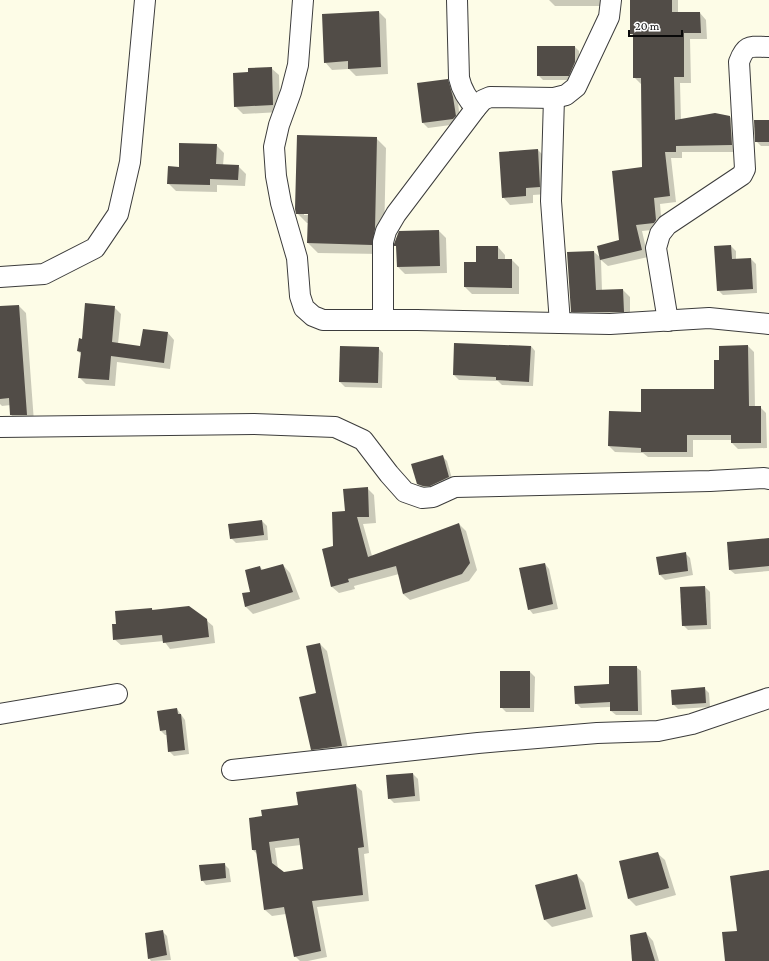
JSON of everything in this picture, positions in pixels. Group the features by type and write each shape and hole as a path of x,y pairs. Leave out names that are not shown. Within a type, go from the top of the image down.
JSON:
{"street":[{"path":"0,277 44,274 95,248 118,214 130,162 145,0"},
{"path":"303,0 298,65 291,92 279,125 274,148 276,176 281,203 297,258 300,296 304,308 313,316 323,320 610,324 709,318 769,324"},
{"path":"457,0 459,78 461,88 468,100 476,108"},
{"path":"383,320 383,242 386,231 396,214 476,108 484,100 490,97 554,98 566,95 576,87 609,17 611,0"},
{"path":"668,321 656,248 660,234 666,225 742,176 745,169 739,62 743,51 749,47 769,48"},
{"path":"554,98 551,201 560,323"},
{"path":"0,427 254,424 335,427 363,440 405,492 422,498 433,497 456,487 769,479"},
{"path":"0,714 117,694"},
{"path":"232,770 478,743 597,733 658,731 692,724 769,698"}],"building":[{"path":"630,0 672,0 672,12 700,12 701,33 684,33 684,77 674,77 675,120 715,113 730,116 732,145 676,146 676,152 665,152 670,196 654,198 656,220 654,223 636,225 642,250 600,260 597,246 619,240 612,171 642,167 641,78 633,78 633,34 630,34"},
{"path":"379,11 381,67 348,69 348,61 324,63 322,14"},
{"path":"537,46 575,46 575,62 569,76 537,76"},
{"path":"272,67 273,105 234,107 233,73 248,72 248,68"},
{"path":"448,79 456,116 453,119 422,123 417,83"},
{"path":"754,120 769,120 769,142 755,142"},
{"path":"297,135 377,137 375,229 372,245 307,243 308,214 296,214 295,209"},
{"path":"179,143 217,144 216,164 239,165 238,180 210,179 210,185 167,184 168,166 179,167"},
{"path":"538,149 540,187 526,188 526,196 502,198 499,152"},
{"path":"439,230 440,266 397,267 396,246 394,246 394,244 399,231"},
{"path":"731,245 732,259 751,258 753,289 717,291 714,246"},
{"path":"476,246 498,246 498,259 512,259 512,288 464,287 464,262 476,262"},
{"path":"594,251 596,290 623,289 624,312 571,312 567,252"},
{"path":"85,303 115,306 112,342 140,346 143,329 168,332 164,363 111,356 109,380 78,378 81,352 77,351 79,338 82,339"},
{"path":"19,305 27,415 10,415 9,398 0,399 0,306"},
{"path":"454,343 531,346 529,382 496,380 496,377 453,375"},
{"path":"748,345 749,406 761,406 761,443 731,443 731,435 687,435 687,452 641,452 641,448 608,446 609,411 641,412 641,389 714,389 714,360 719,360 719,346"},
{"path":"340,346 379,347 378,383 339,382"},
{"path":"443,455 449,477 430,486 417,484 411,464"},
{"path":"368,487 369,517 357,517 368,557 459,523 470,563 462,574 403,594 396,566 348,579 349,582 331,587 322,549 333,546 332,512 345,511 343,489"},
{"path":"262,520 264,535 230,539 228,524"},
{"path":"769,538 769,566 729,570 727,542"},
{"path":"686,552 688,571 659,575 656,557"},
{"path":"545,563 553,604 528,610 519,568"},
{"path":"283,564 293,592 245,607 242,593 250,592 245,570 260,566 261,570"},
{"path":"705,586 707,625 682,626 680,587"},
{"path":"189,606 207,619 209,637 163,643 162,635 113,640 112,624 116,624 115,611 152,608 152,610"},
{"path":"320,643 342,746 311,750 299,697 316,693 306,646"},
{"path":"609,666 637,666 638,711 610,711 610,702 575,704 574,686 609,684"},
{"path":"500,671 530,671 530,708 500,708"},
{"path":"705,687 706,703 672,705 671,690"},
{"path":"177,708 178,714 181,714 185,750 168,752 166,730 160,731 157,711"},
{"path":"413,773 415,796 388,799 386,775"},
{"path":"356,784 364,847 358,848 363,895 312,901 321,951 294,957 284,907 264,910 256,850 252,850 249,818 262,816 261,810 298,805 296,792","holes":["299,838 303,869 284,872 272,863 269,842"]},
{"path":"658,852 669,888 628,899 619,861"},
{"path":"225,863 226,878 201,881 199,865"},
{"path":"769,870 769,961 725,961 722,932 737,931 730,876"},
{"path":"577,874 586,909 544,920 535,885"},
{"path":"163,930 167,955 148,959 145,933"},
{"path":"646,932 655,961 632,961 630,935"}]}
